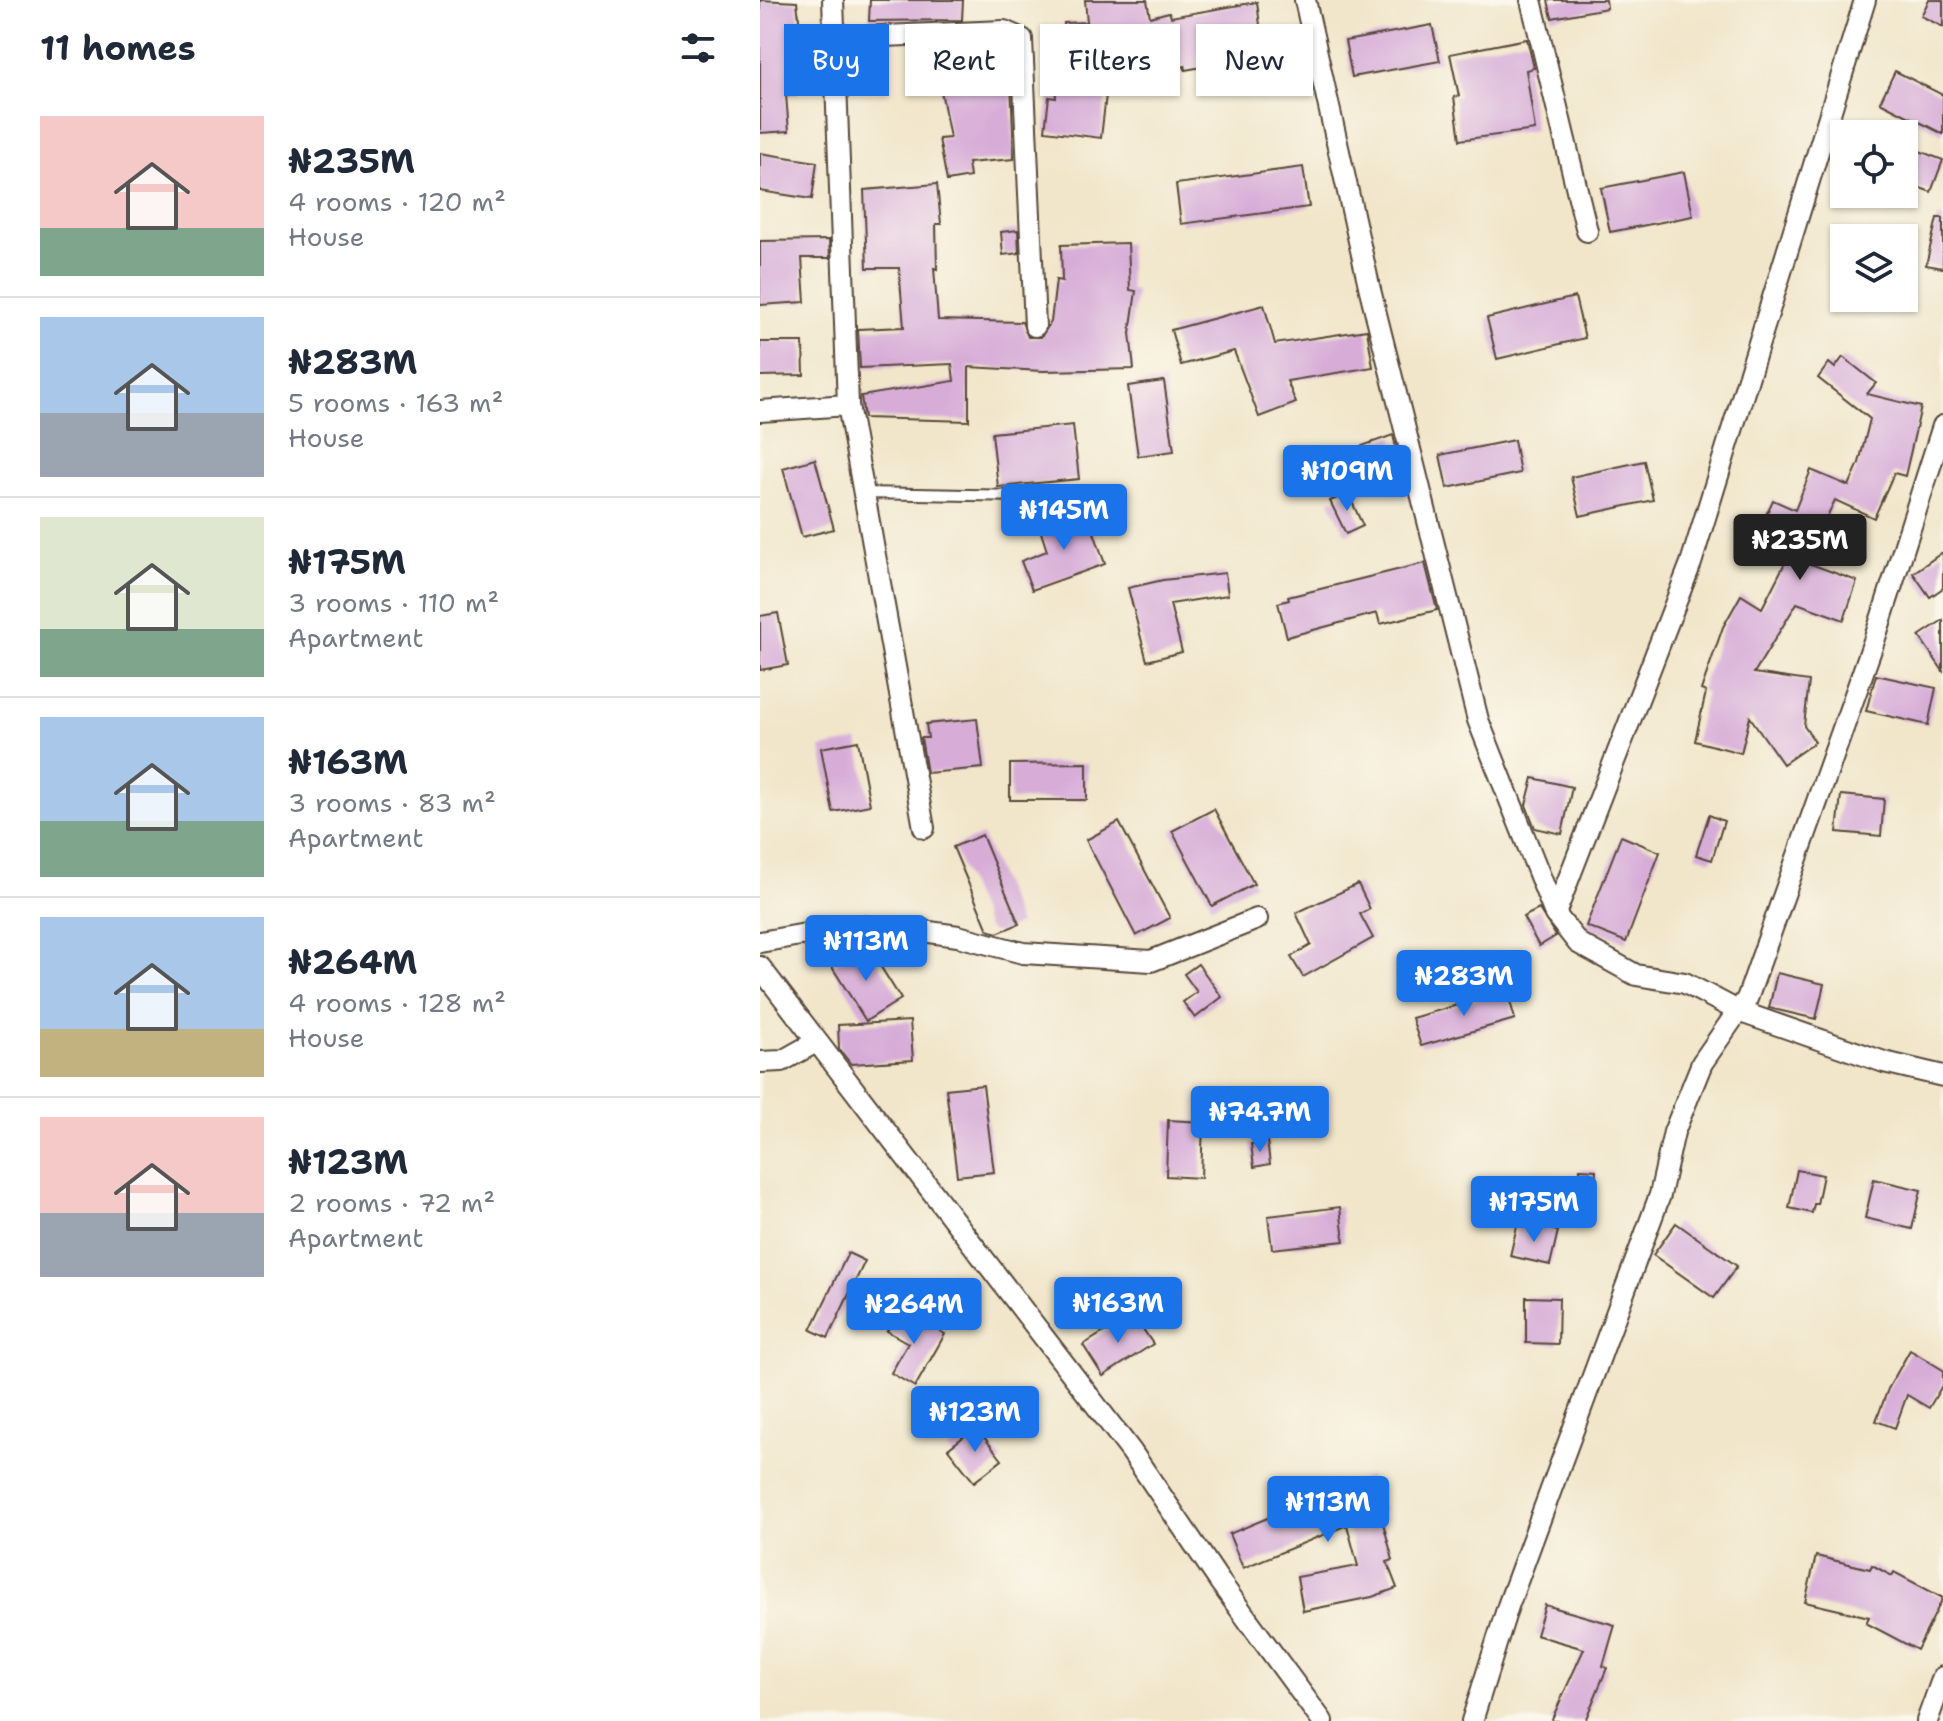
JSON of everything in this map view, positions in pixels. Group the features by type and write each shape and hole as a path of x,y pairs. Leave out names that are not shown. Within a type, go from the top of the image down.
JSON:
{"street":[{"path":"833,0 834,24"},
{"path":"1305,0 1370,290 1478,720 1555,914 1578,943 1636,975 1685,983 1738,1011 1884,1062 1943,1076"},
{"path":"1531,0 1587,231"},
{"path":"1555,914 1691,563 1865,0"},
{"path":"889,36 1004,31 1022,39 1035,326"},
{"path":"837,96 848,405 924,828"},
{"path":"760,411 848,405"},
{"path":"1472,1721 1508,1606 1660,1195 1674,1132 1702,1063 1747,999 1874,641 1943,426"},
{"path":"760,942 852,926 958,936 1023,953 1151,961 1257,919"},
{"path":"760,967 1131,1451 1220,1582 1322,1721"},
{"path":"760,1062 782,1061 816,1042"},
{"path":"1927,1721 1943,1677"}],"lane":[{"path":"863,493 1022,496"}],"building":[{"path":"760,0 797,2 800,24 784,24 784,96 789,131 760,133"},
{"path":"870,0 963,0 962,20 869,21"},
{"path":"1085,0 1147,0 1150,17 1169,12 1171,17 1257,2 1260,24 1196,24 1196,68 1185,70 1185,66 1180,67 1180,24 1064,23 1087,22"},
{"path":"1548,0 1606,0 1607,8 1552,18"},
{"path":"1929,0 1943,0 1943,27 1921,16"},
{"path":"1432,25 1440,61 1352,77 1345,41"},
{"path":"1527,39 1534,68 1526,70 1535,130 1460,140 1454,97 1459,96 1450,54"},
{"path":"1895,71 1943,95 1943,134 1918,120 1880,102"},
{"path":"942,96 1012,96 1014,159 968,163 970,177 947,181 939,139 950,138"},
{"path":"1106,96 1101,138 1045,131 1049,97"},
{"path":"1918,150 1943,160 1931,192 1918,187"},
{"path":"760,153 817,162 812,199 760,191"},
{"path":"1303,167 1309,207 1181,224 1176,184"},
{"path":"1684,172 1693,216 1610,232 1601,188"},
{"path":"937,184 941,224 936,224 937,269 934,268 938,320 1022,322 1028,337 1041,337 1051,322 1056,280 1062,281 1061,245 1128,243 1130,290 1136,291 1130,333 1134,369 1043,371 969,367 969,421 864,418 861,396 954,381 952,364 860,368 858,329 904,327 899,268 867,268 864,190"},
{"path":"1937,218 1943,218 1943,268 1926,265"},
{"path":"1018,230 1019,253 1003,255 1001,232"},
{"path":"829,240 830,258 802,258 805,302 760,305 760,241"},
{"path":"1575,297 1585,338 1497,359 1487,318"},
{"path":"1264,305 1275,344 1367,330 1373,367 1287,381 1296,403 1259,417 1234,351 1181,365 1171,330"},
{"path":"760,342 803,342 804,375 760,376"},
{"path":"1843,357 1876,383 1867,394 1921,407 1905,476 1894,473 1874,518 1835,500 1805,562 1857,581 1844,620 1797,603 1754,673 1809,681 1804,726 1815,742 1783,764 1750,717 1741,753 1695,741 1706,692 1701,690 1723,627 1741,595 1762,608 1790,553 1756,536 1773,500 1795,510 1811,470 1849,486 1859,463 1870,419 1818,378 1829,363 1835,368"},
{"path":"1164,381 1174,451 1138,456 1128,386"},
{"path":"1073,425 1079,479 998,487 992,433"},
{"path":"1393,435 1401,468 1339,490 1328,458"},
{"path":"1514,440 1520,473 1447,488 1440,455"},
{"path":"815,459 834,529 802,537 783,468"},
{"path":"1644,461 1653,500 1580,516 1571,477"},
{"path":"1348,493 1363,526 1346,534 1330,501"},
{"path":"1087,512 1105,564 1032,590 1021,561 1047,551 1040,529"},
{"path":"1943,552 1943,588 1930,597 1913,573"},
{"path":"1425,563 1437,610 1380,624 1377,613 1287,637 1278,603 1289,600 1288,597"},
{"path":"1225,573 1228,595 1170,604 1182,652 1147,661 1128,588 1163,580"},
{"path":"778,613 788,665 760,670 760,616"},
{"path":"1943,620 1943,671 1919,636"},
{"path":"1876,675 1936,688 1928,725 1866,711"},
{"path":"977,719 983,768 927,773 921,738 928,738 926,724"},
{"path":"858,741 870,805 833,812 821,748"},
{"path":"1087,763 1087,800 1010,800 1010,764"},
{"path":"1533,778 1572,787 1562,834 1535,828 1526,805"},
{"path":"1841,795 1884,799 1881,836 1837,832"},
{"path":"1214,809 1254,884 1212,906 1172,831"},
{"path":"1709,815 1724,821 1712,860 1696,855"},
{"path":"1119,822 1170,918 1136,936 1086,840"},
{"path":"982,835 1019,924 997,933 988,930 953,847"},
{"path":"1621,836 1660,852 1626,942 1586,926"},
{"path":"1358,884 1370,909 1360,914 1373,938 1303,977 1291,957 1311,945 1296,913"},
{"path":"1539,909 1556,936 1539,946 1523,917"},
{"path":"867,945 901,999 866,1021 832,967"},
{"path":"1198,964 1222,997 1195,1018 1183,1002 1197,992 1184,974"},
{"path":"1777,973 1824,984 1816,1019 1769,1008"},
{"path":"1507,991 1515,1019 1421,1046 1412,1018"},
{"path":"910,1021 913,1060 851,1064 839,1049 838,1025"},
{"path":"983,1085 994,1172 957,1176 946,1089"},
{"path":"1168,1120 1203,1122 1201,1178 1166,1176"},
{"path":"1267,1141 1270,1164 1254,1167 1251,1144"},
{"path":"1580,1169 1596,1170 1594,1204 1578,1203"},
{"path":"1797,1170 1823,1175 1812,1213 1789,1208"},
{"path":"1874,1179 1921,1190 1912,1229 1865,1218"},
{"path":"1340,1207 1344,1241 1272,1249 1268,1216"},
{"path":"1518,1222 1558,1231 1550,1265 1510,1256"},
{"path":"1676,1223 1737,1266 1714,1298 1653,1255"},
{"path":"848,1253 865,1261 828,1338 811,1330"},
{"path":"1526,1297 1559,1298 1558,1344 1526,1343"},
{"path":"900,1308 945,1334 915,1387 891,1373 908,1343 887,1331"},
{"path":"1133,1314 1153,1344 1103,1376 1083,1345"},
{"path":"1910,1350 1943,1370 1943,1384 1929,1408 1907,1395 1895,1428 1876,1421 1888,1389"},
{"path":"976,1427 1002,1460 974,1482 948,1449"},
{"path":"1369,1476 1383,1510 1380,1512 1393,1560 1387,1562 1397,1588 1372,1597 1303,1611 1297,1577 1358,1566 1347,1525 1243,1568 1229,1534"},
{"path":"1816,1556 1870,1569 1872,1565 1892,1576 1894,1572 1943,1598 1917,1650 1866,1623 1869,1617 1805,1602"},
{"path":"1545,1605 1615,1625 1603,1666 1607,1668 1585,1721 1551,1721 1584,1649 1536,1635"}]}
